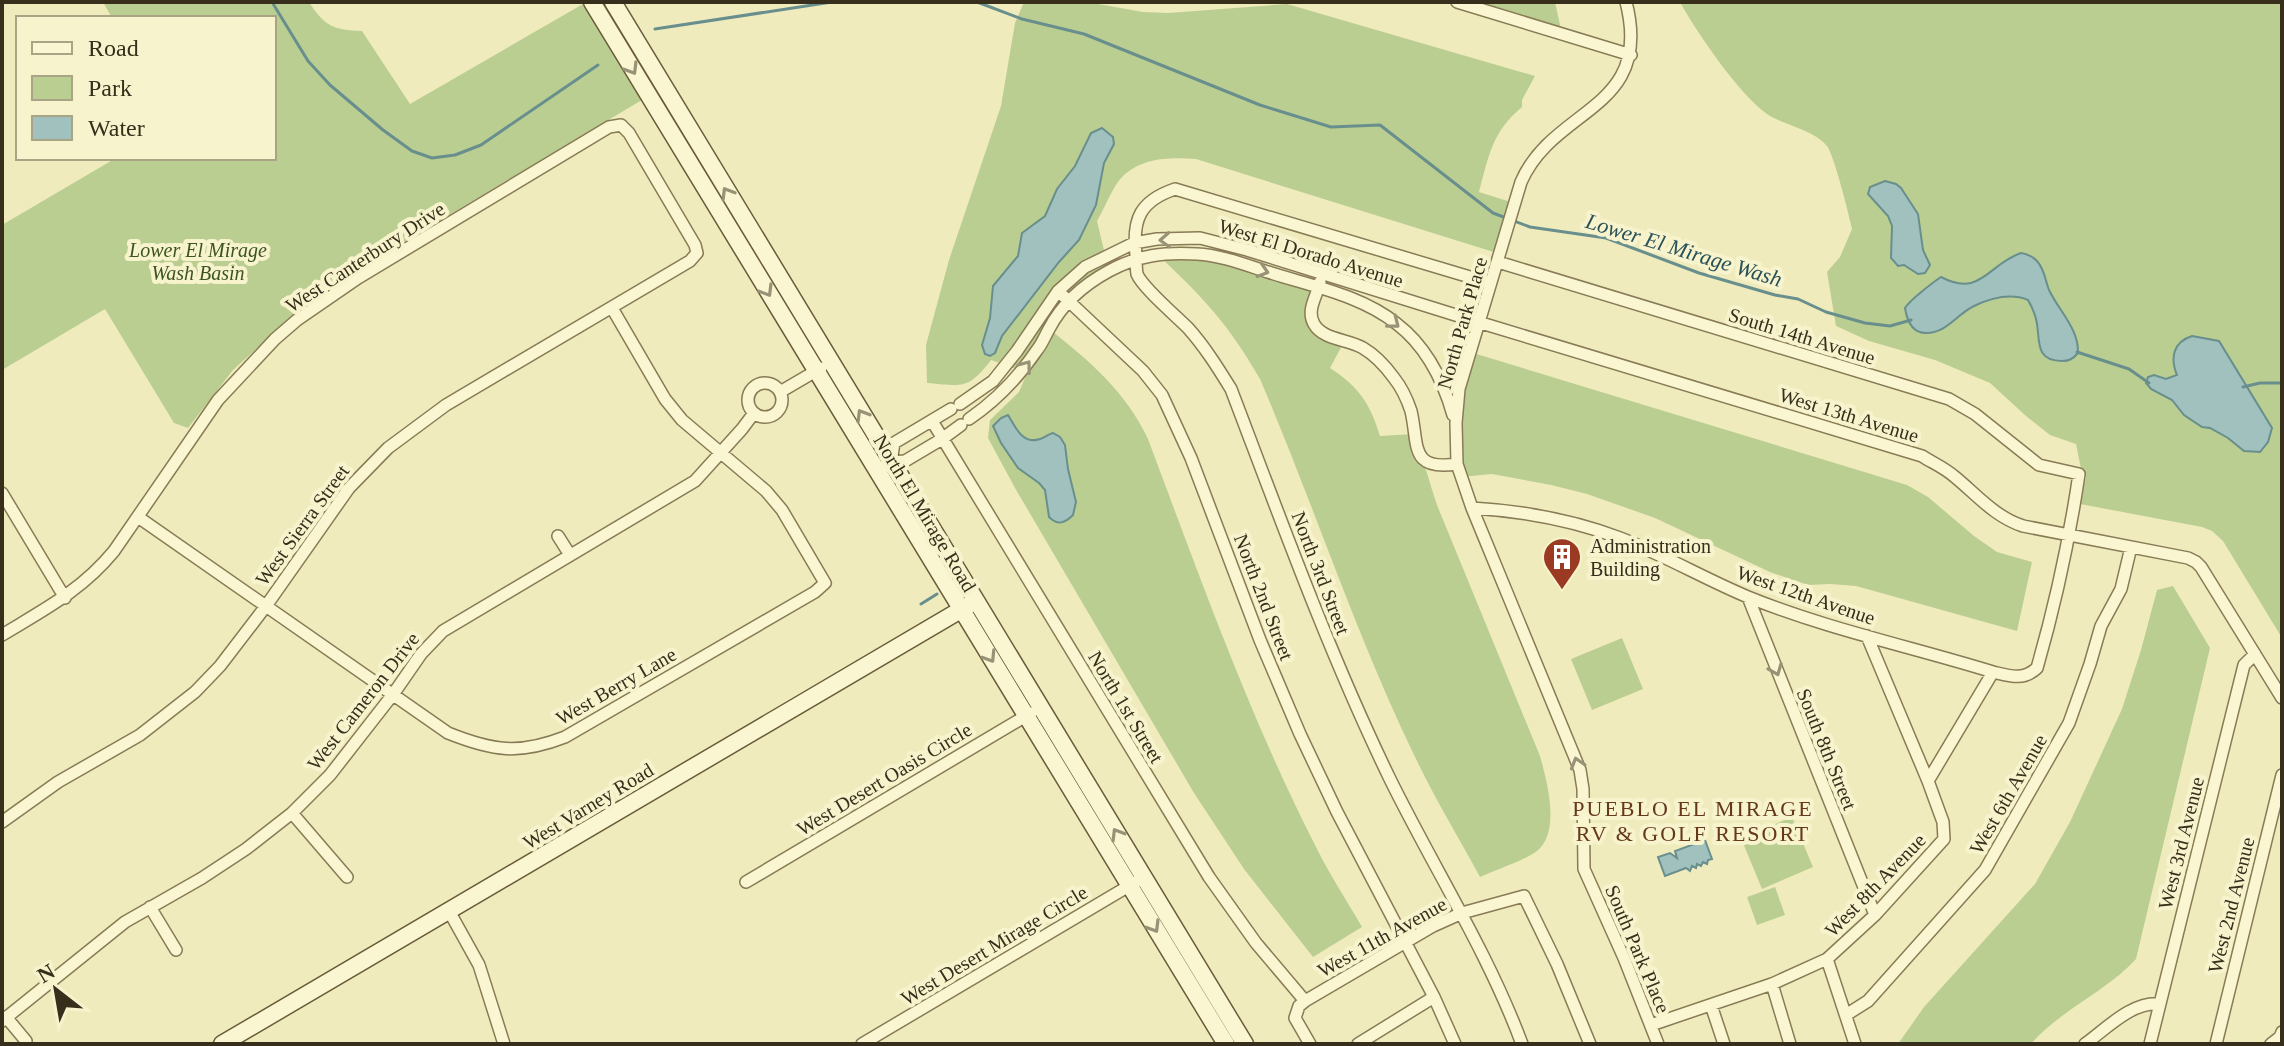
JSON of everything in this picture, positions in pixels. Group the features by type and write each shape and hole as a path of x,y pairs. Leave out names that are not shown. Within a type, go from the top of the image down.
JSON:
{"main road":[{"name":"North El Mirage Road","path":"592,2 823,367 1033,711 1136,881 1226,1044"},
{"name":"North El Mirage Road","path":"613,2 823,367"},
{"name":"West Varney Road","path":"222,1044 968,606"},
{"name":"North El Mirage Road","path":"1136,881 1245,1044"}],"street":[{"path":"1457,2 1631,55 1631,20 1626,2"},
{"name":"North Park Place","path":"1584,869 1580,770 1472,508 1457,464 1456,423 1459,389 1528,166 1537,154 1612,90 1631,55"},
{"name":"West Canterbury Drive","path":"2,635 65,598 96,573 218,400 297,320 358,278 609,127 621,125 629,133 697,253"},
{"path":"1136,258 1134,243 1138,214 1159,195 1175,189 1490,283"},
{"name":"West El Dorado Avenue","path":"883,466 894,443 985,387 1005,368 1058,291 1085,267 1134,243 1200,238 1478,322"},
{"name":"West Sierra Street","path":"2,822 35,796 140,735 195,692 220,666 266,606 331,511 358,477 388,448 446,405 690,261 697,253"},
{"name":"West El Dorado Avenue","path":"883,466 905,461 989,405 1018,376 1060,312 1093,281 1136,258 1158,255 1200,254 1245,265 1360,302 1382,313 1415,340 1445,386 1456,423"},
{"name":"North 3rd Street","path":"1136,258 1138,275 1210,355 1231,389 1349,692 1391,780 1489,967 1522,1044"},
{"name":"South 14th Avenue","path":"1498,262 1949,399 1984,421 2039,465 2079,474 2070,536"},
{"path":"1321,274 1311,310 1319,331 1362,347 1394,378 1405,395 1415,445 1421,458 1430,465 1442,467 1457,464"},
{"name":"North 2nd Street","path":"1058,291 1143,371 1162,395 1300,734 1455,1044"},
{"path":"612,308 665,399 682,420 722,452"},
{"name":"West 13th Avenue","path":"1478,322 1922,456 1953,475 1993,510 2012,522 2188,558 2196,562 2255,654"},
{"name":"West Cameron Drive","path":"780,392 823,367"},
{"name":"West Cameron Drive","path":"767,383 777,388 782,403 776,413 765,417 754,413 748,399 753,389 767,383"},
{"name":"West Cameron Drive","path":"4,1019 125,922 202,878 292,813 330,775 421,654 443,631 695,481 754,413"},
{"name":"North 1st Street","path":"932,421 1209,877 1256,943 1305,1001"},
{"name":"West Berry Lane","path":"138,517 448,733 480,746 507,750 547,744 578,729 815,592 825,583 782,510 766,491 722,452"},
{"path":"2,493 65,598"},
{"name":"West 12th Avenue","path":"1472,508 1514,511 1594,530 1622,539 1748,597 1867,636 1993,672"},
{"path":"558,536 570,555"},
{"path":"1928,781 1993,672 2018,678 2028,676 2037,668 2056,602 2070,536"},
{"name":"West 6th Avenue","path":"1846,1015 1868,1001 1985,870 2069,723 2101,626 2121,589 2131,547"},
{"name":"South 8th Street","path":"1748,597 1875,915"},
{"path":"1867,636 1928,781"},
{"path":"2255,654 2282,698"},
{"name":"West 3rd Avenue","path":"2150,1044 2244,665 2255,654"},
{"name":"West Desert Oasis Circle","path":"746,882 1033,711"},
{"name":"West 2nd Avenue","path":"2216,1044 2282,775"},
{"name":"West 8th Avenue","path":"1651,1025 1772,984 1827,959 1875,915 1944,839 1943,822 1928,781"},
{"path":"292,813 347,877"},
{"name":"South Park Place","path":"1584,869 1658,1044"},
{"name":"West Desert Mirage Circle","path":"862,1044 1136,881"},
{"name":"West 11th Avenue","path":"1305,1001 1433,926 1462,913 1524,896 1557,964 1590,1044"},
{"path":"150,907 176,950"},
{"path":"449,911 479,965 504,1044"},
{"path":"1827,959 1855,1044"},
{"path":"1772,984 1790,1044"},
{"path":"1358,1044 1434,997"},
{"path":"1305,1001 1299,1006 1295,1018 1310,1044"},
{"path":"2085,1044 2132,1010 2148,1003 2160,1004"},
{"path":"1711,1005 1724,1044"},
{"path":"4,1019 26,1041"},
{"path":"2271,1044 2282,1032"}],"green space":[{"name":"Lower El Mirage Wash Basin","path":"103,2 309,2 331,26 362,31 410,104 583,4 642,100 338,281 301,308 233,370 188,428 174,423 105,309 2,370 2,225 113,160 276,160 276,16 111,16"},
{"path":"1024,2 1087,2 1168,13 1287,4 1535,76 1522,100 1522,107 1504,126 1493,145 1479,192 1514,203 1500,254 1196,159 1158,160 1139,165 1115,186 1097,221 1109,271 1093,281 1049,329 1118,392 1148,439 1225,643 1267,744 1319,854 1362,927 1313,957 1244,869 1194,793 988,438 990,420 1019,392 1027,373 991,360 976,377 964,384 927,383 926,345 949,260 1001,106 1015,23"},
{"path":"1457,2 1555,2 1562,34"},
{"path":"1680,2 2282,2 2282,638 2223,541 2212,531 2080,504 2086,477 2081,469 2076,444 2050,435 1990,383 1935,360 1869,341 1836,326 1827,272 1840,257 1852,229 1830,152 1821,140 1774,118 1756,105 1719,62"},
{"path":"1200,254 1319,288 1314,325 1345,340 1330,368 1362,397 1380,436 1414,434 1437,505 1540,756 1550,806 1549,832 1532,854 1480,877 1439,804 1394,713 1260,379 1214,312 1158,255"},
{"path":"1470,352 1907,485 1928,497 1997,552 2032,562 2017,631 1856,586 1808,585 1770,572 1655,518 1587,494 1492,474 1461,477 1456,423"},
{"path":"2173,586 2210,648 2136,959 2055,1021 2031,1044 1898,1044 1924,1007 2035,884 2070,822 2122,709 2157,590"},
{"path":"1622,638 1643,689 1592,710 1571,659"},
{"path":"1792,817 1813,867 1762,889 1741,838"},
{"path":"1775,887 1785,915 1757,925 1747,897"}],"water":[{"path":"1102,128 1113,137 1114,144 1104,163 1096,205 1079,240 1002,336 995,353 990,356 985,354 982,345 990,318 993,286 1018,256 1022,233 1045,216 1057,189 1075,166 1091,133"},
{"path":"1885,181 1901,188 1918,214 1923,250 1930,265 1925,273 1918,274 1904,265 1898,266 1891,258 1892,226 1888,216 1868,194 1870,187"},
{"path":"2021,253 2040,264 2049,290 2072,328 2078,353 2073,358 2053,360 2043,354 2034,312 2028,300 2021,298 2001,297 1981,303 1968,309 1946,327 1933,332 1917,331 1911,325 1905,308 1941,277 1966,284 1975,282"},
{"path":"2192,336 2219,341 2272,428 2268,442 2260,452 2244,451 2228,438 2202,427 2184,415 2172,400 2146,383 2148,377 2154,375 2166,379 2177,375 2175,351 2181,342"},
{"path":"1008,415 1024,437 1034,440 1053,433 1065,445 1076,502 1073,515 1067,520 1058,522 1049,517 1045,490 1018,468 1001,443 993,426"},
{"path":"1705,840 1712,859 1707,864 1703,862 1696,868 1692,866 1690,871 1686,868 1665,876 1658,857 1670,853 1677,858 1675,851"}],"waterway":[{"name":"Lower El Mirage Wash","path":"272,2 308,61 330,85 412,151 432,158 455,155 481,145 598,65"},
{"name":"Lower El Mirage Wash","path":"655,29 832,2"},
{"name":"Lower El Mirage Wash","path":"977,2 1022,19 1084,34 1260,105 1331,127 1380,125 1493,213 1530,227 1606,238 1699,273 1798,299 1826,312 1865,323 1890,326 1911,320"},
{"name":"Lower El Mirage Wash","path":"2077,352 2129,369 2149,383"},
{"name":"Lower El Mirage Wash","path":"2243,387 2282,383"},
{"path":"921,604 937,594"}],"place":[{"name":"Administration Building","path":"1562,591"}],"district":[{"name":"PUEBLO EL MIRAGE RV & GOLF RESORT","path":"1693,820"}]}
